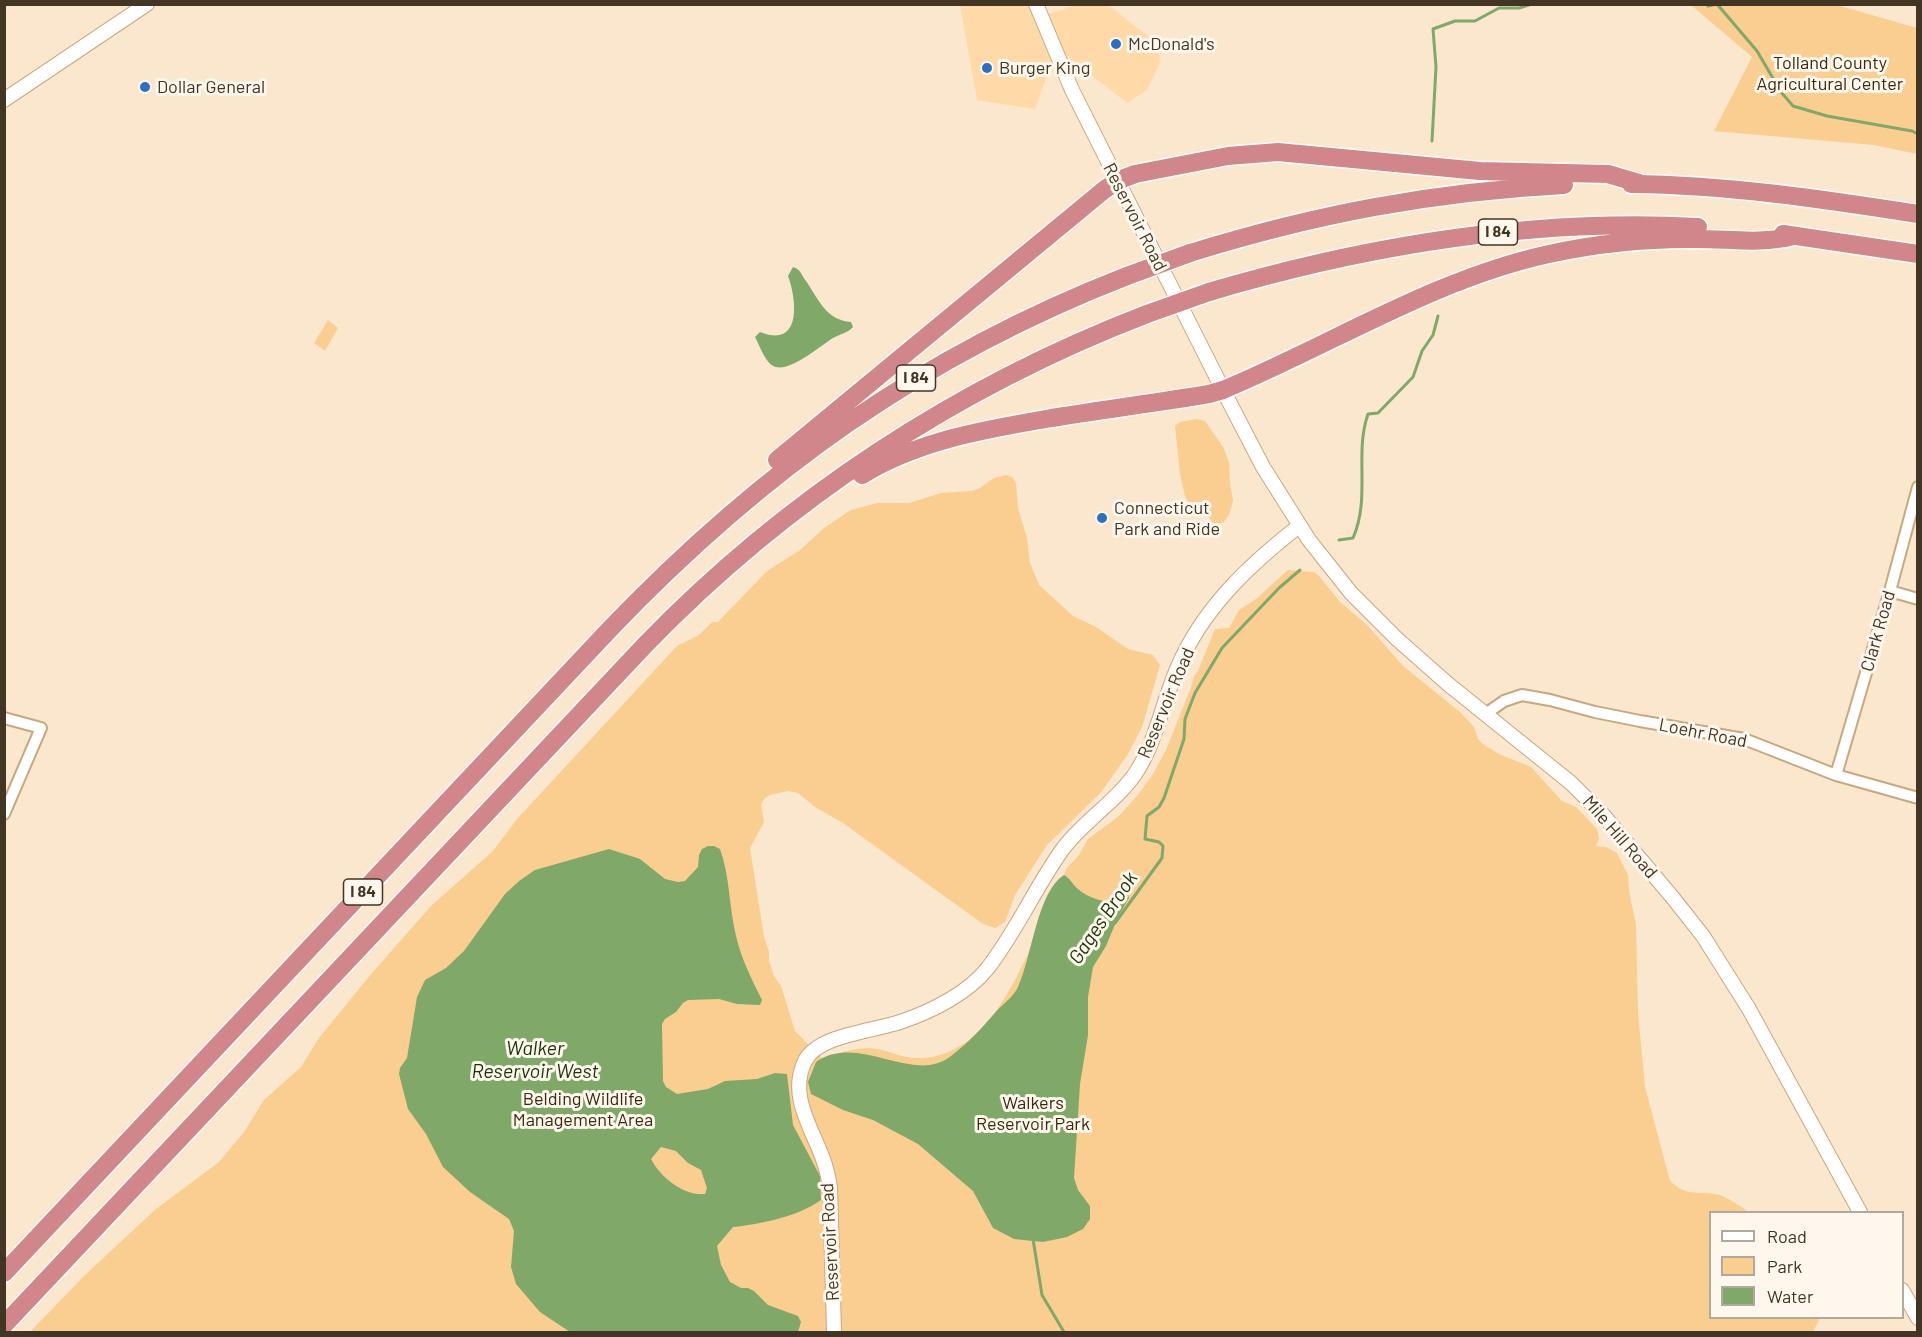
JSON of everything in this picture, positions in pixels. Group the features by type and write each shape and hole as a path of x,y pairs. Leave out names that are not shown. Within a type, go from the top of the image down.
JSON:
{"highway":[{"path":"726,516 739,494 755,478 1069,218 1117,181 1135,174 1210,159 1278,152 1480,171 1608,174 1641,184"},
{"name":"I 84","path":"4,1273 609,630 676,562 726,516 823,440 911,381 1015,325 1127,276 1190,254 1296,223 1397,202 1467,192 1535,186 1641,184 1771,192 1917,214"},
{"name":"I 84","path":"4,1326 660,630 726,566 807,501 900,436 968,396 1061,350 1147,314 1209,292 1284,270 1376,249 1438,239 1575,227 1636,225 1726,229 1917,254"},
{"path":"807,501 833,494 867,471 897,457 952,438 1014,424 1223,390 1449,286 1523,260 1632,241 1691,238 1762,242 1793,236"}],"main road":[{"path":"4,100 147,4"},
{"name":"Reservoir Road","path":"834,1332 830,1187 825,1163 802,1107 800,1079 805,1061 810,1053 831,1040 884,1027 919,1015 970,985 986,970 1009,937 1042,879 1064,848 1089,820 1115,798 1135,774 1152,740 1185,651 1208,616 1232,583 1299,526 1263,467 1117,181 1072,90 1035,4"},
{"name":"Mile Hill Road","path":"1299,526 1339,579 1383,626 1430,669 1571,783 1604,816 1703,936 1749,1009 1859,1211"},
{"path":"1904,1294 1917,1318"}],"street":[{"name":"Clark Road","path":"1836,775 1890,591 1917,487"},
{"path":"1890,591 1917,599"},
{"name":"Loehr Road","path":"1486,713 1504,701 1522,695 1550,700 1595,712 1743,739 1836,775 1917,798"},
{"path":"4,718 41,728 4,814"}],"shaded area":[{"path":"960,5 1032,5 1038,18 1076,5 1105,5 1111,7 1158,44 1160,63 1147,90 1127,103 1057,48 1035,109 977,100"}],"green space":[{"name":"Tolland County Agricultural Center","path":"1691,5 1837,5 1917,28 1917,154 1874,145 1714,131 1752,57"},
{"path":"328,320 338,328 325,351 314,343"},
{"path":"1197,419 1205,421 1223,447 1229,462 1233,501 1229,515 1223,523 1213,523 1203,509 1188,502 1185,496 1180,474 1175,426 1180,422"},
{"path":"1006,475 1012,477 1016,483 1018,508 1027,538 1030,563 1039,585 1073,616 1096,627 1128,649 1153,655 1160,665 1142,727 1128,754 1102,791 1047,845 1015,895 1005,922 995,928 983,924 798,793 788,791 765,798 761,804 764,822 750,848 769,961 774,976 781,986 795,1031 824,1060 845,1052 867,1048 917,1058 944,1054 963,1044 980,1030 1008,993 1066,869 1079,855 1088,839 1119,816 1153,774 1166,750 1194,676 1215,629 1229,628 1239,610 1256,599 1288,570 1314,572 1340,602 1367,625 1403,666 1460,712 1474,727 1478,739 1483,744 1499,754 1531,767 1562,801 1576,807 1597,829 1599,839 1596,846 1606,847 1617,853 1628,875 1636,925 1638,1012 1645,1087 1670,1181 1687,1192 1724,1197 1747,1211 1709,1211 1709,1319 1820,1319 1813,1332 30,1332 84,1276 156,1209 219,1162 244,1132 264,1100 301,1067 319,1038 431,906 493,851 517,819 677,646 699,635 712,622 718,622 767,571 800,550 824,528 851,510 877,503 909,503 941,493 972,491 994,478"}],"water":[{"path":"793,267 799,271 829,313 851,322 853,327 798,362 776,367 766,359 755,337 760,332 783,334 790,328 794,309 788,276"},
{"name":"Walker Reservoir West","path":"714,846 720,849 726,870 738,944 762,1000 760,1005 737,1004 719,999 688,1000 683,1003 662,1024 663,1081 666,1087 677,1094 708,1089 725,1081 757,1079 775,1073 787,1074 793,1125 820,1176 821,1200 801,1211 778,1219 733,1227 717,1246 721,1265 730,1282 754,1291 768,1305 798,1316 801,1322 798,1332 570,1332 540,1312 516,1284 511,1267 514,1231 509,1219 470,1192 443,1167 426,1134 408,1109 399,1074 407,1058 417,997 425,980 446,968 464,951 505,894 535,870 609,849 640,859 665,879 678,882 685,881 698,867 702,849","holes":["661,1147 676,1151 688,1163 701,1170 707,1188 705,1194 681,1189 667,1179 651,1159"]},
{"path":"1064,875 1081,892 1095,899 1115,903 1125,894 1129,898 1106,946 1093,967 1088,997 1088,1035 1080,1084 1074,1178 1078,1190 1090,1206 1090,1219 1083,1229 1067,1237 1043,1242 1014,1239 993,1228 973,1191 918,1144 873,1120 843,1110 811,1094 808,1082 816,1062 833,1054 868,1055 920,1065 936,1064 951,1056 979,1031 1016,991 1023,975 1041,910 1047,896"}],"waterway":[{"name":"Gages Brook","path":"1432,141 1436,67 1433,29 1455,21 1475,21 1499,8 1519,8 1532,4"},
{"path":"1707,4 1708,6 1717,4"},
{"path":"1717,4 1757,51 1781,92 1793,106 1827,116 1918,134"},
{"name":"Gages Brook","path":"1339,540 1353,538 1358,523 1362,491 1362,444 1368,414 1378,413 1413,377 1422,351 1433,335 1438,316"},
{"name":"Gages Brook","path":"1115,923 1162,858 1163,846 1159,842 1145,839 1147,816 1159,807 1164,798 1184,739 1185,719 1195,693 1222,648 1279,588 1300,570"},
{"name":"Gages Brook","path":"1033,1239 1042,1295 1064,1332"}],"place":[{"name":"McDonald's","path":"1116,44"},
{"name":"Burger King","path":"987,68"},
{"name":"Dollar General","path":"145,87"},
{"name":"Connecticut Park and Ride","path":"1102,518"}],"park label":[{"name":"Belding Wildlife Management Area","path":"583,1109"},
{"name":"Walkers Reservoir Park","path":"1033,1113"}]}
